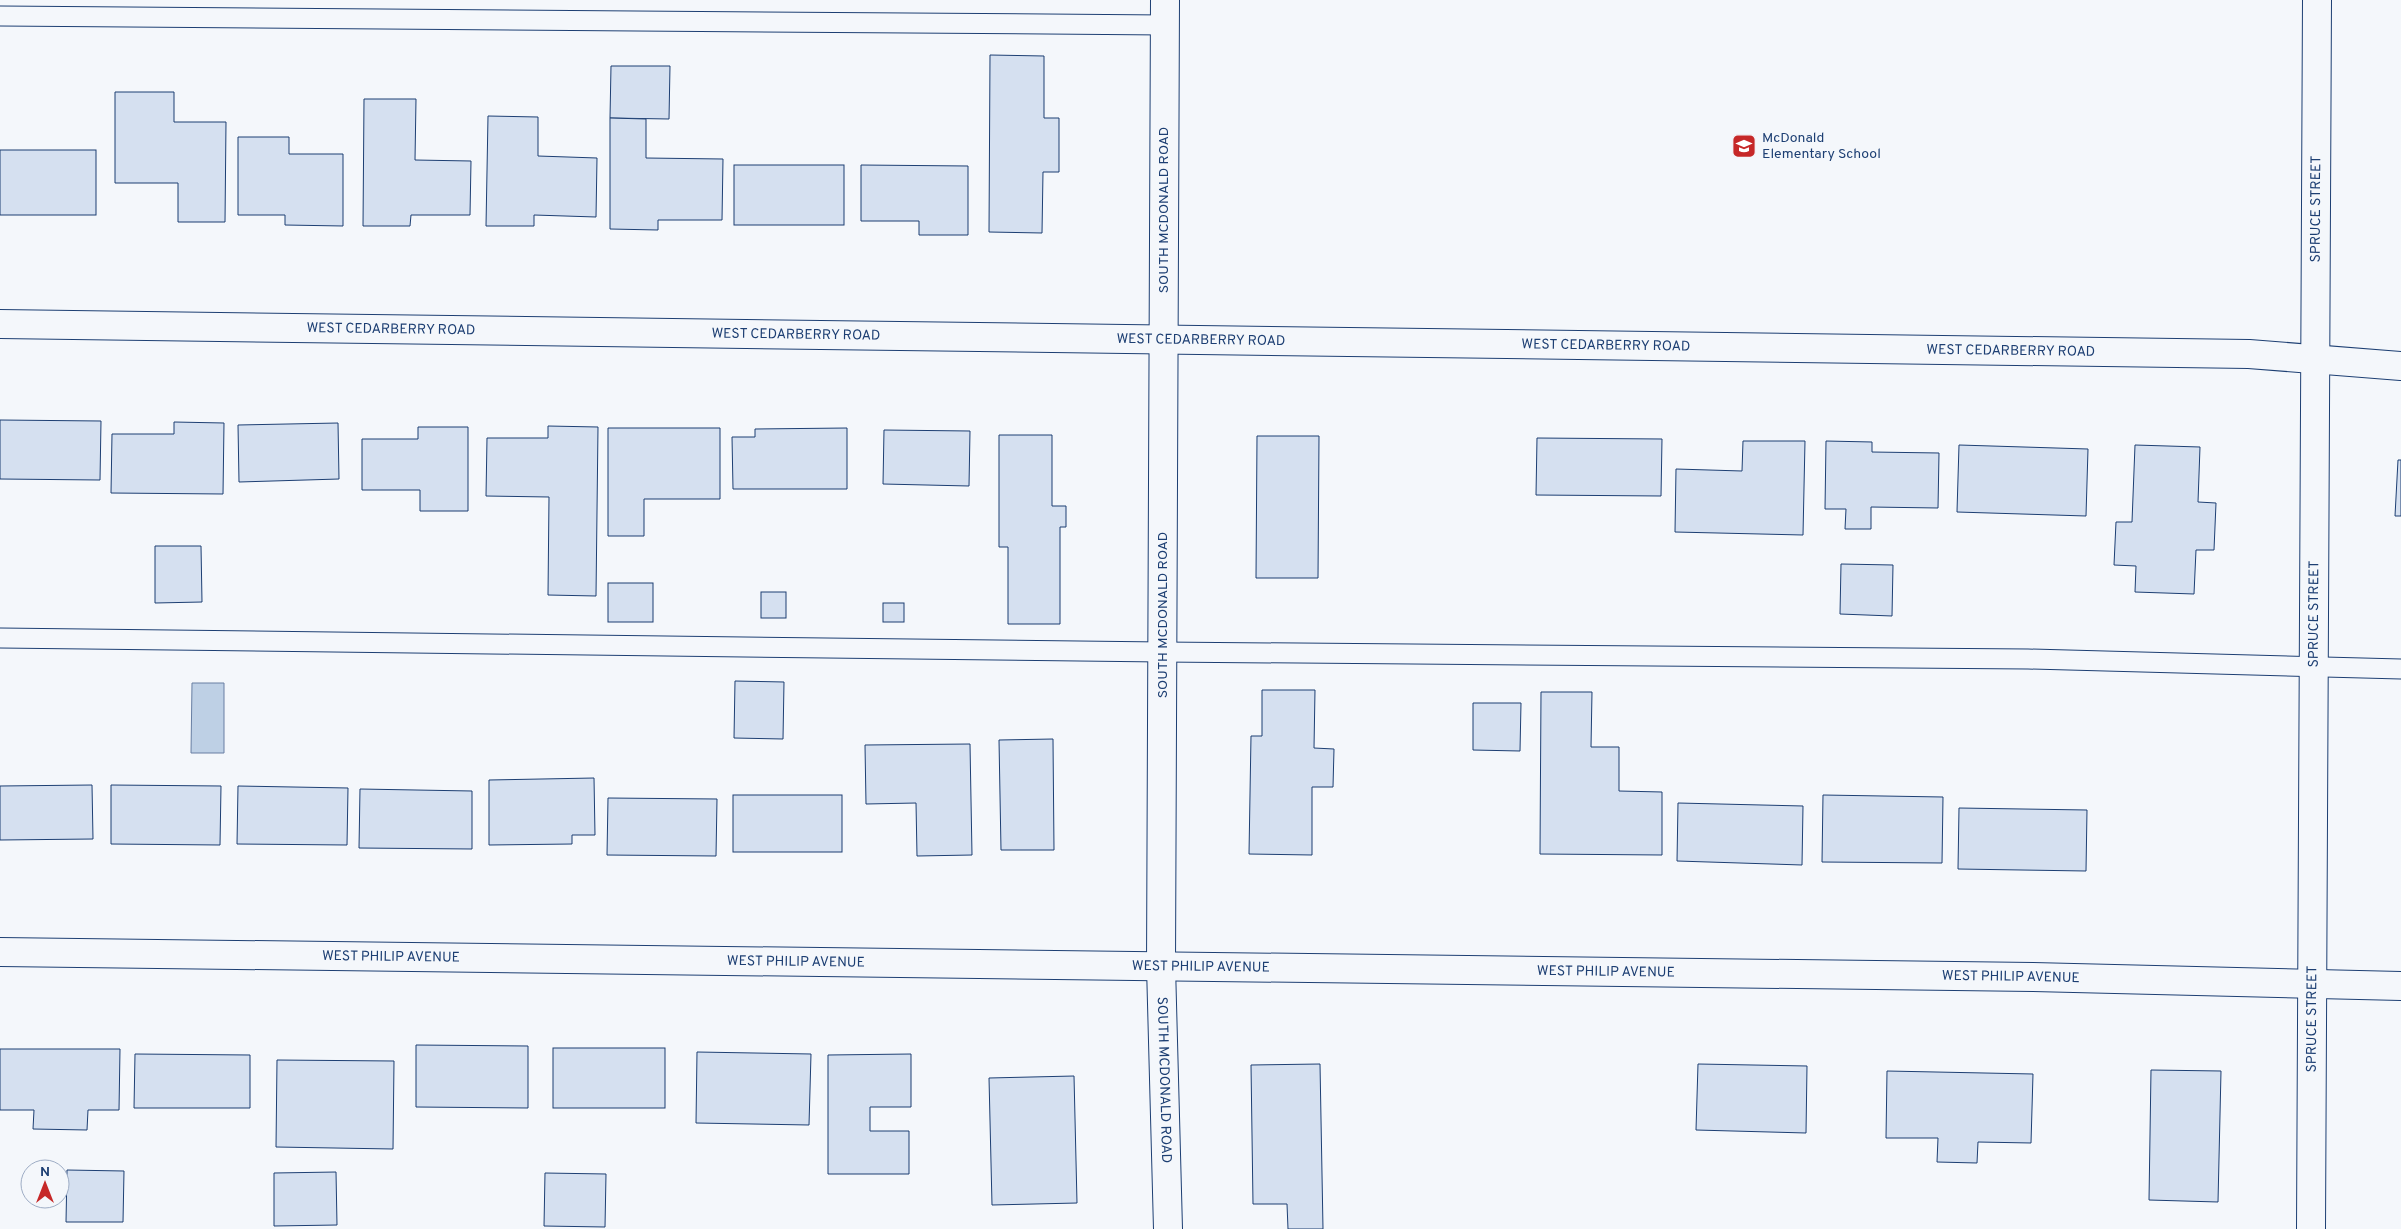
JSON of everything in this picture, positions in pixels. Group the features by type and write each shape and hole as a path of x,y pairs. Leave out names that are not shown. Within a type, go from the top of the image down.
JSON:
{"street":[{"name":"SPRUCE STREET","path":"2311,1229 2317,0"},
{"name":"SOUTH MCDONALD ROAD","path":"1165,12 1161,966 1168,1229"},
{"name":"WEST CEDARBERRY ROAD","path":"0,324 1164,338 2238,354 2401,366"},
{"name":"WEST PHILIP AVENUE","path":"0,952 2033,976 2401,986"}],"lane":[{"path":"0,16 1165,12"},
{"path":"0,638 2028,660 2401,669"}],"water":[{"path":"192,683 224,683 224,753 191,753"}],"building":[{"path":"990,55 1044,56 1044,118 1059,118 1059,172 1043,172 1042,233 989,232"},
{"path":"611,66 670,66 669,119 610,118"},
{"path":"115,92 174,92 174,122 226,122 225,222 178,222 178,183 115,183"},
{"path":"364,99 416,99 415,160 471,161 470,215 411,215 410,226 363,226"},
{"path":"488,116 538,117 538,156 597,158 596,217 534,215 534,226 486,226"},
{"path":"610,118 646,119 646,158 723,159 722,220 658,220 658,230 610,229"},
{"path":"238,137 289,137 289,154 343,154 343,226 285,225 285,215 238,215"},
{"path":"0,150 96,150 96,215 0,215"},
{"path":"734,165 844,165 844,225 734,225"},
{"path":"861,165 968,166 968,235 919,235 919,221 861,221"},
{"path":"0,420 101,421 100,480 0,479"},
{"path":"174,422 224,423 223,494 111,493 112,434 174,434"},
{"path":"338,423 339,479 239,482 238,425"},
{"path":"548,426 598,427 596,596 548,595 549,497 486,496 487,438 548,438"},
{"path":"418,427 468,427 468,511 420,511 420,490 362,490 362,439 418,439"},
{"path":"608,428 720,428 720,499 644,499 644,536 608,536"},
{"path":"847,428 847,489 733,489 732,437 755,437 755,429"},
{"path":"884,430 970,431 969,486 883,484"},
{"path":"999,435 1052,435 1052,506 1066,506 1066,527 1060,527 1060,624 1008,624 1008,547 999,547"},
{"path":"1257,436 1319,436 1318,578 1256,578"},
{"path":"1537,438 1662,439 1661,496 1536,495"},
{"path":"1743,441 1805,441 1803,535 1675,532 1676,469 1742,471"},
{"path":"1826,441 1872,442 1872,452 1939,453 1938,508 1871,507 1871,529 1845,529 1846,509 1825,509"},
{"path":"1959,445 2088,449 2086,516 1957,512"},
{"path":"2135,445 2200,447 2198,502 2216,503 2214,550 2196,550 2194,594 2135,592 2136,566 2114,565 2116,522 2132,522"},
{"path":"2398,460 2401,460 2401,516 2395,516"},
{"path":"155,546 201,546 202,602 155,603"},
{"path":"1841,564 1893,565 1892,616 1840,614"},
{"path":"608,583 653,583 653,622 608,622"},
{"path":"761,592 786,592 786,618 761,618"},
{"path":"883,603 904,603 904,622 883,622"},
{"path":"735,681 784,682 783,739 734,738"},
{"path":"1262,690 1315,690 1314,748 1334,749 1333,787 1312,787 1312,855 1249,854 1251,736 1262,736"},
{"path":"1541,692 1592,692 1591,747 1619,747 1619,791 1662,792 1662,855 1540,854"},
{"path":"1473,703 1521,703 1520,751 1473,750"},
{"path":"1053,739 1054,850 1001,850 999,740"},
{"path":"970,744 972,855 917,856 916,803 866,804 865,745"},
{"path":"594,778 595,835 572,835 572,844 489,845 489,780"},
{"path":"92,785 93,839 0,840 0,786"},
{"path":"111,785 221,786 220,845 111,844"},
{"path":"238,786 348,788 347,845 237,844"},
{"path":"360,789 472,791 472,849 359,848"},
{"path":"733,795 842,795 842,852 733,852"},
{"path":"1823,795 1943,797 1942,863 1822,862"},
{"path":"608,798 717,799 716,856 607,855"},
{"path":"1678,803 1803,806 1802,865 1677,861"},
{"path":"1959,808 2087,810 2086,871 1958,869"},
{"path":"416,1045 528,1046 528,1108 416,1107"},
{"path":"553,1048 665,1048 665,1108 553,1108"},
{"path":"0,1049 120,1049 119,1110 88,1110 87,1130 33,1129 34,1110 0,1110"},
{"path":"697,1052 811,1054 809,1125 696,1123"},
{"path":"135,1054 250,1055 250,1108 134,1108"},
{"path":"911,1054 911,1107 870,1107 870,1131 909,1131 909,1174 828,1174 828,1055"},
{"path":"277,1060 394,1061 393,1149 276,1147"},
{"path":"1320,1064 1323,1229 1288,1229 1287,1204 1253,1204 1251,1065"},
{"path":"1698,1064 1807,1066 1806,1133 1696,1130"},
{"path":"2151,1070 2221,1071 2218,1202 2149,1200"},
{"path":"1887,1071 2033,1074 2031,1143 1978,1142 1977,1163 1937,1162 1938,1138 1886,1138"},
{"path":"1074,1076 1077,1203 992,1205 989,1078"},
{"path":"70,1170 124,1171 123,1222 66,1222 66,1209 70,1209"},
{"path":"336,1172 337,1225 274,1226 274,1173"},
{"path":"545,1173 606,1174 605,1227 544,1226"}],"place":[{"name":"McDonald Elementary School","path":"1744,146"}]}
